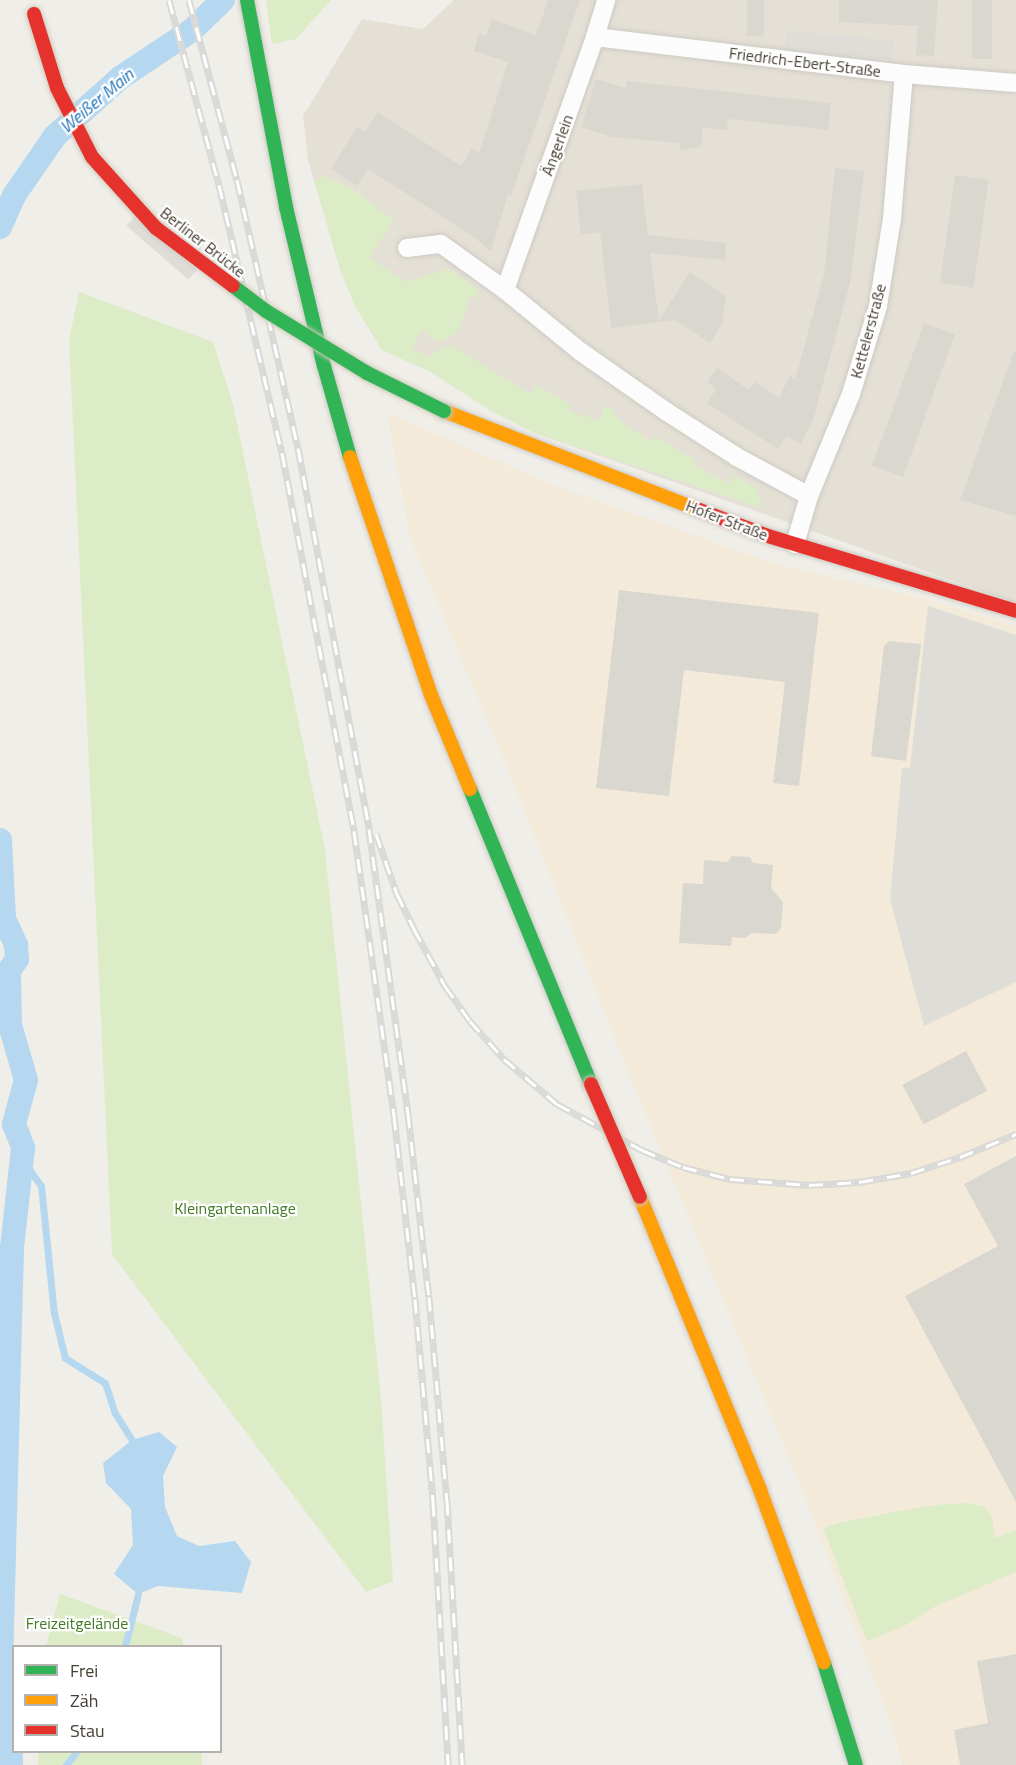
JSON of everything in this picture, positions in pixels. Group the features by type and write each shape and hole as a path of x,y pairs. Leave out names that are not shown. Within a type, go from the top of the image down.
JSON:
{"main road":[{"path":"247,0 261,84 305,286 353,468 431,695 760,1490 826,1670 856,1765"},
{"name":"Berliner Brücke","path":"33,7 57,88 92,157 156,228 266,311 367,373 444,411"},
{"name":"Hofer Straße","path":"444,411 757,532 1016,611"}],"street":[{"name":"Ängerlein","path":"505,290 606,0"},
{"name":"Friedrich-Ebert-Straße","path":"595,37 904,74 1016,83"},
{"name":"Kettelerstraße","path":"795,544 809,496 851,394 878,306 892,219 904,74"},
{"path":"407,248 441,244 505,290 581,352 667,412 737,457 809,496"}],"shaded area":[{"path":"454,0 1016,0 1016,603 535,433 491,411 431,372 382,350 355,306 340,269 308,160 303,116 362,19 423,29"},
{"path":"787,30 894,41 892,60 785,49"},
{"path":"135,216 197,270 188,280 126,226"},
{"path":"387,413 553,485 776,564 923,598 1016,626 1016,1765 902,1765 892,1727 805,1497 631,1079 502,755 410,538"},
{"path":"928,606 1016,635 1016,982 924,1026 890,899 902,768 910,768"}],"green space":[{"path":"266,0 331,0 296,39 272,44"},
{"path":"322,176 350,187 394,220 369,258 406,282 449,269 476,288 478,298 468,296 467,307 457,333 439,342 421,330 412,348 429,358 437,350 451,345 530,394 536,385 571,405 570,412 601,420 603,407 610,407 620,421 651,442 655,436 694,460 693,465 729,484 735,475 756,489 762,501 759,507 535,433 491,411 431,372 382,350 355,306 340,269 315,182"},
{"name":"Kleingartenanlage","path":"79,292 213,342 233,404 325,850 381,1399 393,1581 366,1592 112,1254 69,340"},
{"path":"969,1503 985,1507 992,1517 995,1538 1016,1530 1016,1572 934,1607 906,1625 867,1641 823,1528 894,1512 944,1504"},
{"name":"Freizeitgelände","path":"60,1594 182,1638 183,1645 46,1645"},
{"path":"38,1753 202,1753 202,1765 38,1765"}],"water":[{"path":"159,1432 177,1447 163,1476 165,1507 177,1536 199,1546 235,1541 251,1562 242,1593 158,1586 138,1594 114,1574 133,1545 131,1509 106,1483 103,1463 132,1440"}],"building":[{"path":"548,0 580,0 511,196 508,195 491,251 471,235 368,169 357,186 331,169 357,127 365,132 378,112 461,166 472,148 479,153 508,62 474,51 479,34 486,36 492,19 536,35"},
{"path":"747,0 764,0 764,36 747,36"},
{"path":"839,0 938,0 934,56 916,55 918,26 839,22"},
{"path":"972,0 992,0 992,59 972,59"},
{"path":"596,79 626,88 626,81 831,103 828,130 728,119 727,130 703,128 701,147 680,150 680,143 612,137 581,127"},
{"path":"835,168 864,171 851,279 813,420 801,444 786,436 778,449 707,403 716,389 707,382 717,368 749,390 755,382 779,398 790,375 795,380 824,274"},
{"path":"955,175 989,180 973,288 940,283"},
{"path":"642,184 648,235 726,243 725,260 650,253 659,320 690,272 726,296 722,324 710,343 676,320 611,328 600,232 581,235 576,191"},
{"path":"924,323 955,334 903,477 872,466"},
{"path":"1014,351 1016,351 1016,516 960,500"},
{"path":"619,590 819,613 799,786 773,783 785,682 684,670 669,796 596,788"},
{"path":"889,641 921,644 906,761 871,756 884,646"},
{"path":"732,856 750,857 753,863 773,865 771,888 783,902 781,928 776,934 752,933 745,938 732,937 731,946 679,943 683,883 703,884 704,860 727,862"},
{"path":"966,1051 987,1091 924,1125 902,1085"},
{"path":"1016,1156 1016,1502 905,1296 998,1246 964,1184"},
{"path":"1016,1654 1016,1765 960,1765 954,1730 988,1723 977,1661"}],"waterway":[{"name":"Weißer Main","path":"0,227 15,194 55,136 120,78 192,30 223,0"},
{"name":"Weißer Main","path":"0,840 4,919 16,945 17,959 9,971 10,1025 26,1080 14,1124 23,1148 12,1248 1,1663"},
{"path":"22,1159 41,1186 54,1313 65,1358 105,1383 115,1413 132,1440"},
{"path":"125,1645 138,1594"},
{"name":"Weißer Main","path":"0,1662 3,1765"},
{"path":"66,1765 75,1753"}],"railway":[{"path":"169,0 219,185 282,453 354,831 394,1116 415,1299 433,1502 448,1765"},
{"path":"189,0 237,180 298,448 369,829 408,1114 429,1297 447,1501 462,1765"},
{"path":"376,834 397,894 414,929 445,986 470,1021 504,1059 557,1104 642,1150 683,1167 730,1179 809,1185 859,1182 911,1173 960,1157 1016,1134"}],"traffic: fast":[{"path":"247,0 286,207 324,366 350,457"},
{"path":"233,286 266,311 367,373 444,411"},
{"path":"470,789 591,1084"},
{"path":"824,1663 856,1765"}],"traffic: slow":[{"path":"444,411 697,509"},
{"path":"350,457 431,695 470,789"},
{"path":"640,1197 760,1490 824,1663"}],"traffic: jam":[{"path":"34,14 57,88 92,157 156,228 233,286"},
{"path":"697,509 768,536 1016,611"},
{"path":"591,1084 640,1197"}]}
